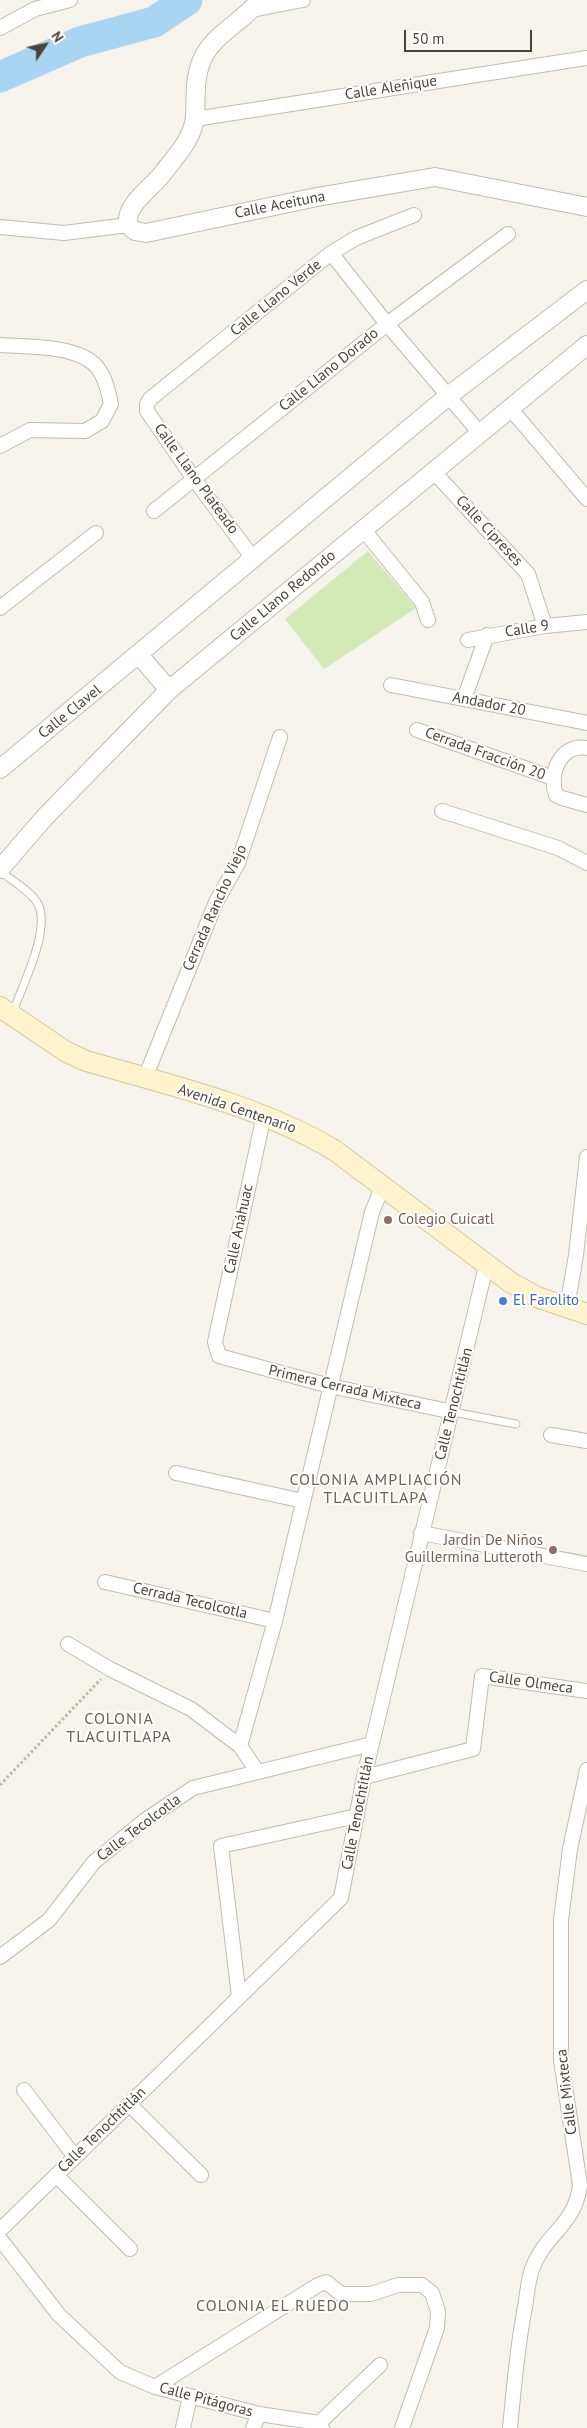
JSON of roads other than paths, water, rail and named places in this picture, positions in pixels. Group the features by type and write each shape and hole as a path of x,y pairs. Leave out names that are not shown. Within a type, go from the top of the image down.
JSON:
{"main road":[{"name":"Avenida Centenario","path":"6,1011 65,1052 86,1061 264,1115 293,1127 326,1145 383,1186 486,1266 537,1297 587,1314"}],"street":[{"path":"0,28 35,9 70,0"},
{"path":"0,227 64,233 128,225 127,219 131,208 161,176 187,141 195,119 195,88 202,60 219,36 256,5 303,0"},
{"name":"Calle Aleñique","path":"195,119 587,58"},
{"name":"Calle Aceituna","path":"128,225 135,231 146,233 317,197 435,177 587,207"},
{"name":"Calle Llano Verde","path":"150,399 331,253 356,238 414,215"},
{"name":"Calle Llano Dorado","path":"154,511 387,324 508,234"},
{"path":"331,253 447,397 479,432"},
{"path":"169,690 139,655 252,557 447,397 587,290"},
{"path":"0,345 60,350 81,356 95,365 106,382 111,404 102,421 85,431 30,430 0,446"},
{"name":"Calle Llano Redondo","path":"0,870 44,818 169,690 509,407 586,348"},
{"name":"Calle Llano Plateado","path":"150,399 147,404 147,411 194,480 252,557"},
{"path":"509,407 587,499"},
{"name":"Calle Cipreses","path":"433,471 528,574 545,626"},
{"path":"363,529 422,602 428,620"},
{"path":"0,608 96,533"},
{"name":"Calle 9","path":"468,640 487,635 545,626 587,622"},
{"path":"464,699 487,635"},
{"name":"Calle Clavel","path":"0,769 139,655"},
{"name":"Andador 20","path":"391,685 587,723"},
{"name":"Cerrada Fracción 20","path":"417,730 553,778"},
{"name":"Cerrada Rancho Viejo","path":"144,1078 216,902 238,863 280,737"},
{"path":"587,748 574,747 566,752 560,760 553,778 556,794 562,798 587,805"},
{"path":"442,811 558,848 587,863"},
{"name":"Calle Anáhuac","path":"215,1342 264,1115"},
{"path":"567,1307 584,1215 587,1157"},
{"path":"240,1746 275,1621 372,1212 383,1186"},
{"name":"Calle Tenochtitlán","path":"2,2223 75,2158 341,1898 364,1777 421,1533 453,1412 486,1266"},
{"name":"Primera Cerrada Mixteca","path":"215,1342 219,1356 226,1359 330,1386 453,1412"},
{"path":"551,1435 587,1441"},
{"path":"176,1473 303,1501"},
{"path":"421,1533 587,1564"},
{"name":"Cerrada Tecolcotla","path":"105,1582 275,1621"},
{"path":"68,1644 110,1669 191,1709 240,1746 257,1771"},
{"name":"Calle Olmeca","path":"364,1777 473,1749 482,1676 587,1691"},
{"name":"Calle Tecolcotla","path":"0,1958 49,1920 94,1862 144,1821 193,1788 372,1744"},
{"name":"Calle Mixteca","path":"510,2428 518,2344 532,2270 541,2249 570,2217 578,2202 580,2185 562,2060 561,1920 570,1849 587,1770"},
{"path":"239,1997 221,1846 356,1816"},
{"path":"24,2090 75,2158"},
{"path":"129,2104 201,2175"},
{"path":"56,2175 130,2249"},
{"name":"Calle Pitágoras","path":"0,2239 60,2315 120,2372 155,2387 259,2414 320,2426"},
{"path":"155,2387 318,2285 326,2282 341,2294 371,2294 398,2284 422,2285 432,2294 438,2311 437,2328 402,2428"},
{"path":"320,2426 380,2365"},
{"path":"183,2428 190,2396"},
{"path":"253,2428 259,2414"}],"lane":[{"path":"0,870 37,903 42,916 42,931 6,1011"},
{"name":"Primera Cerrada Mixteca","path":"453,1412 516,1424"}],"waterway":[{"path":"0,77 80,42 154,22 187,0"}],"place":[{"name":"Colegio Cuicatl","path":"388,1220"},
{"name":"El Farolito","path":"503,1301"},
{"name":"Jardin De Niños Guillermina Lutteroth","path":"553,1550"}],"district":[{"name":"COLONIA AMPLIACIÓN TLACUITLAPA","path":"376,1489"},
{"name":"COLONIA TLACUITLAPA","path":"119,1728"},
{"name":"COLONIA EL RUEDO","path":"273,2306"}]}
